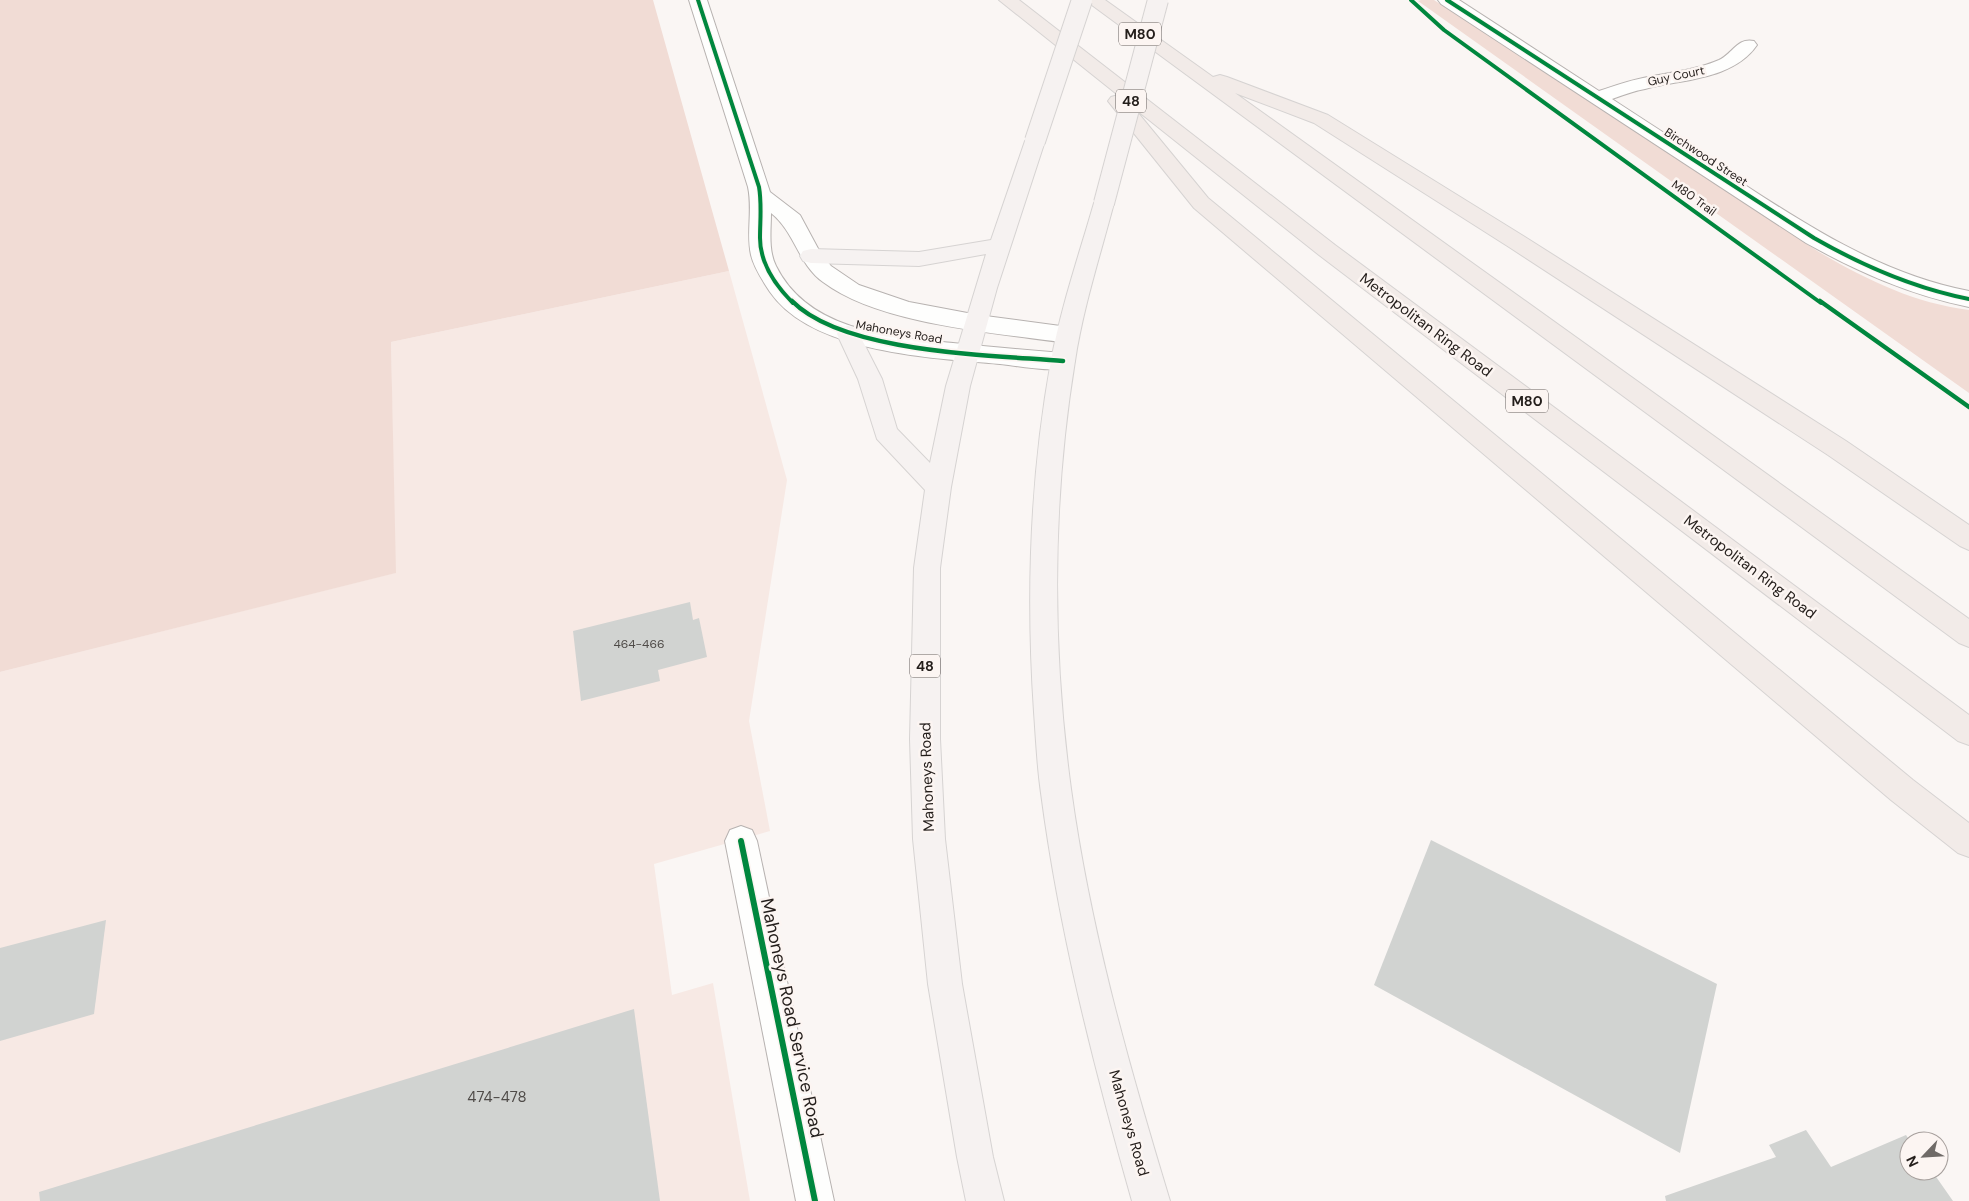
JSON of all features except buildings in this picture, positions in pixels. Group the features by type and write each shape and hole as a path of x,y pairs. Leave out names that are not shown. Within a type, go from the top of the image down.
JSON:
{"highway":[{"name":"Metropolitan Ring Road","path":"1008,0 1326,250 1969,732"},
{"name":"M80","path":"1094,0 1969,636"},
{"path":"1089,64 1201,203 1895,783 1969,842"},
{"path":"1186,68 1321,119 1517,242 1837,448 1969,539"}],"main road":[{"name":"Mahoneys Road","path":"985,1201 975,1157 945,984 928,839 925,739 927,568 938,487 958,386 1000,245 1082,0"},
{"name":"Mahoneys Road","path":"1151,1201 1120,1095 1090,972 1056,791 1048,696 1044,544 1048,475 1065,348 1158,0"},
{"path":"811,256 874,257 899,260 1000,245"},
{"path":"848,334 870,379 886,433 938,487"}],"street":[{"name":"Mahoneys Road","path":"698,0 760,194 759,245 764,263 774,284 792,303 809,316 831,328 884,342 968,353 1065,348"},
{"name":"Birchwood Street","path":"1447,0 1793,226 1836,252 1872,270 1969,299"},
{"name":"Guy Court","path":"1598,97 1640,84 1727,63 1748,45"},
{"name":"Mahoneys Road","path":"760,194 794,222 811,256 829,276 842,286 859,294 904,307 976,321 1065,348"},
{"name":"Mahoneys Road Service Road","path":"741,842 816,1201"}],"shaded area":[{"path":"0,0 653,0 729,271 391,342 396,573 0,672"},
{"path":"1434,0 1819,252 1891,289 1929,302 1969,310 1969,393 1418,1"},
{"path":"729,271 787,480 749,721 770,831 654,864 672,995 713,983 750,1201 0,1201 0,672 395,573 391,342"}],"cycle path":[{"path":"698,0 759,187 762,256 779,289 797,307 819,322 844,332 897,345 1063,361"},
{"name":"M80 Trail","path":"1411,0 1444,30 1758,258 1969,407"},
{"path":"1447,0 1793,226 1878,271 1922,288 1969,299"},
{"path":"741,841 815,1201"}]}
